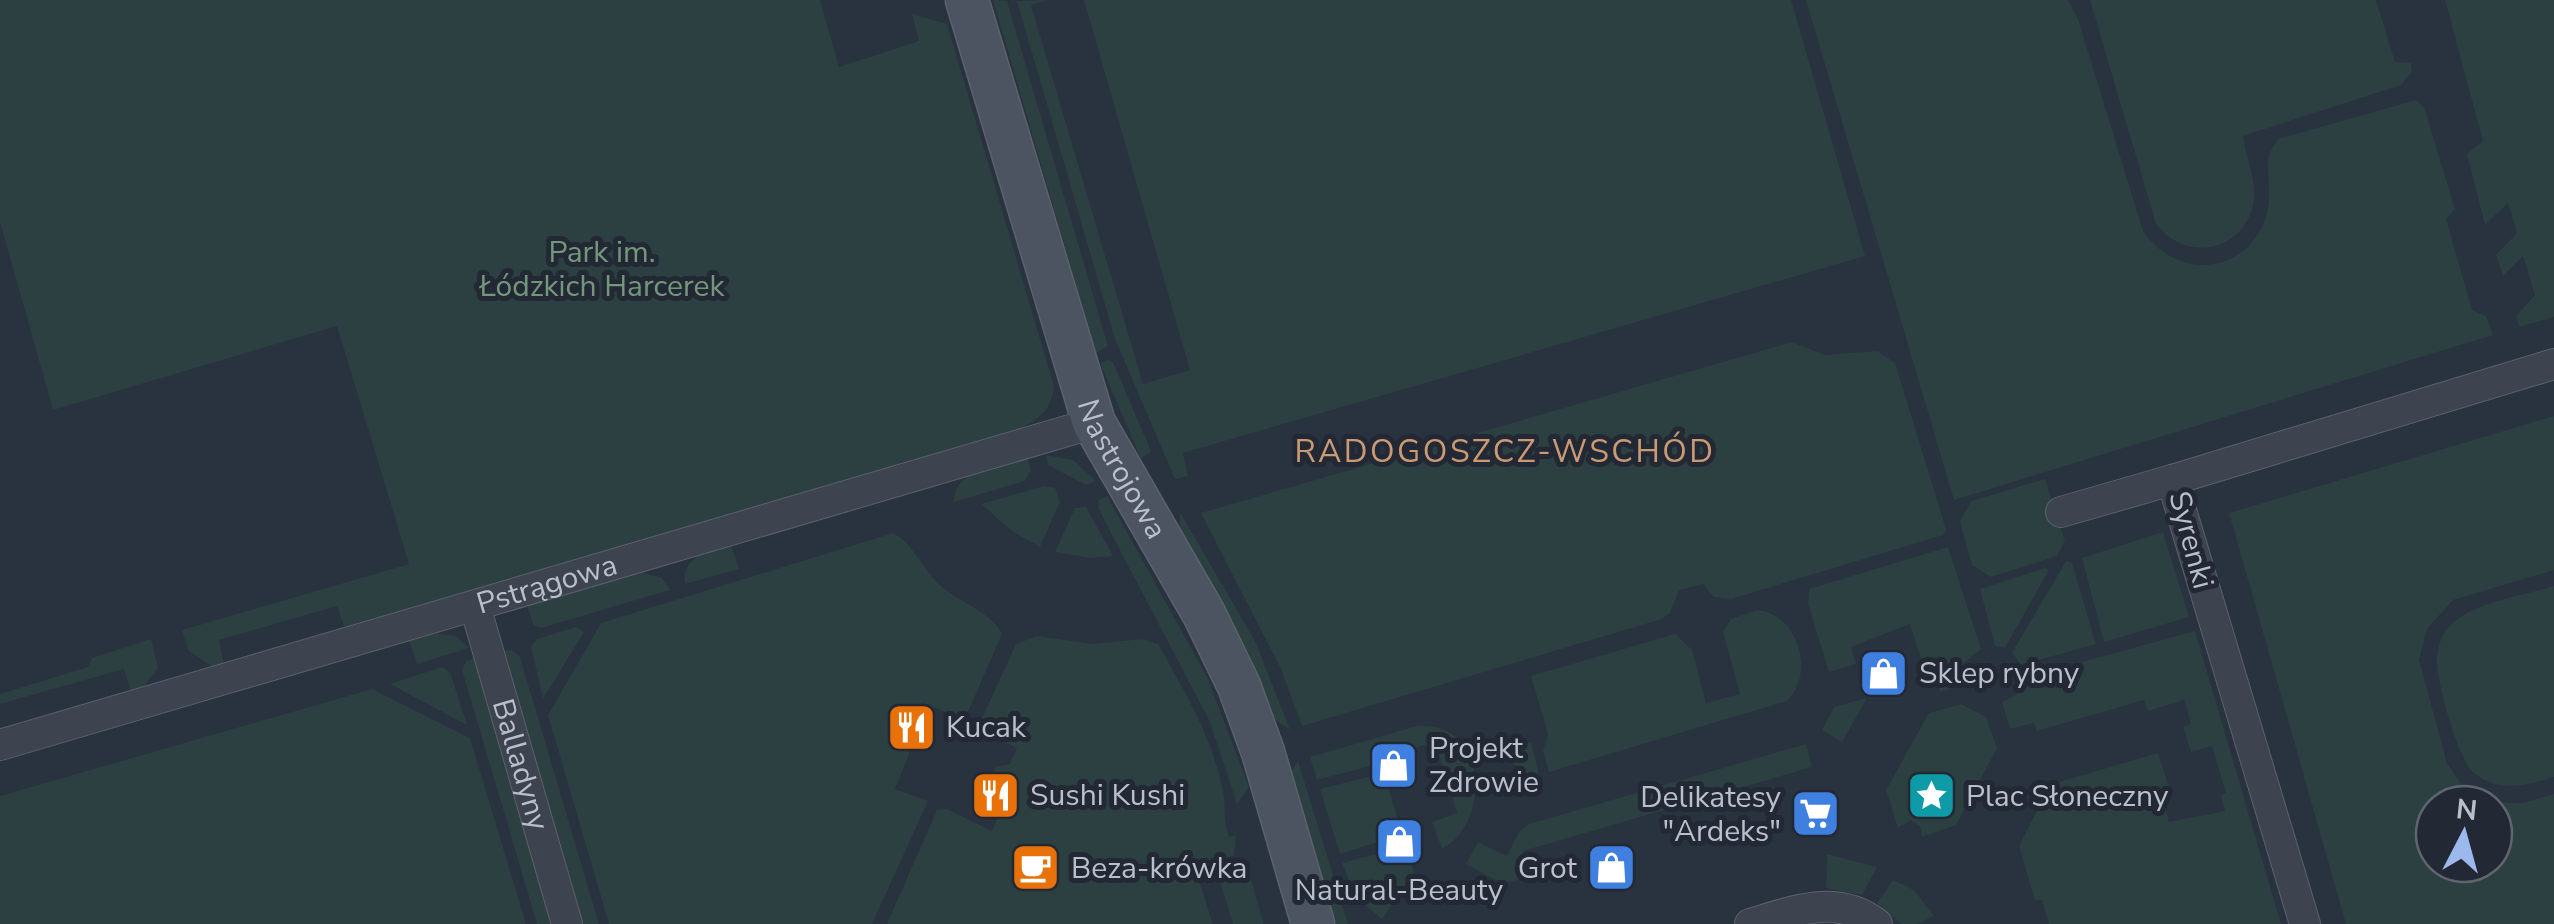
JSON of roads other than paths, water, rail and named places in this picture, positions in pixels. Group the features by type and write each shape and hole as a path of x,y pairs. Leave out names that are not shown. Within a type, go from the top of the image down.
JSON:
{"street":[{"name":"Nastrojowa","path":"967,0 1094,422 1204,614 1239,686 1263,752 1313,924"},
{"name":"Syrenki","path":"2305,924 2172,480 2554,364"},
{"name":"Pstrągowa","path":"0,746 1094,422"},
{"path":"2060,512 2172,480"},
{"name":"Balladyny","path":"475,606 567,924"},
{"path":"1750,924 1814,906 1834,905 1877,924"}],"place":[{"name":"Sklep rybny","path":"1884,673"},
{"name":"Kucak","path":"911,727"},
{"name":"Projekt Zdrowie","path":"1394,765"},
{"name":"Sushi Kushi","path":"995,795"},
{"name":"Plac Słoneczny","path":"1931,796"},
{"name":"Delikatesy \"Ardeks\"","path":"1816,814"},
{"name":"Natural-Beauty","path":"1399,841"},
{"name":"Beza-krówka","path":"1036,868"},
{"name":"Grot","path":"1612,868"}],"district":[{"name":"RADOGOSZCZ-WSCHÓD","path":"1505,451"}],"park label":[{"name":"Park im. Łódzkich Harcerek","path":"602,269"}]}
